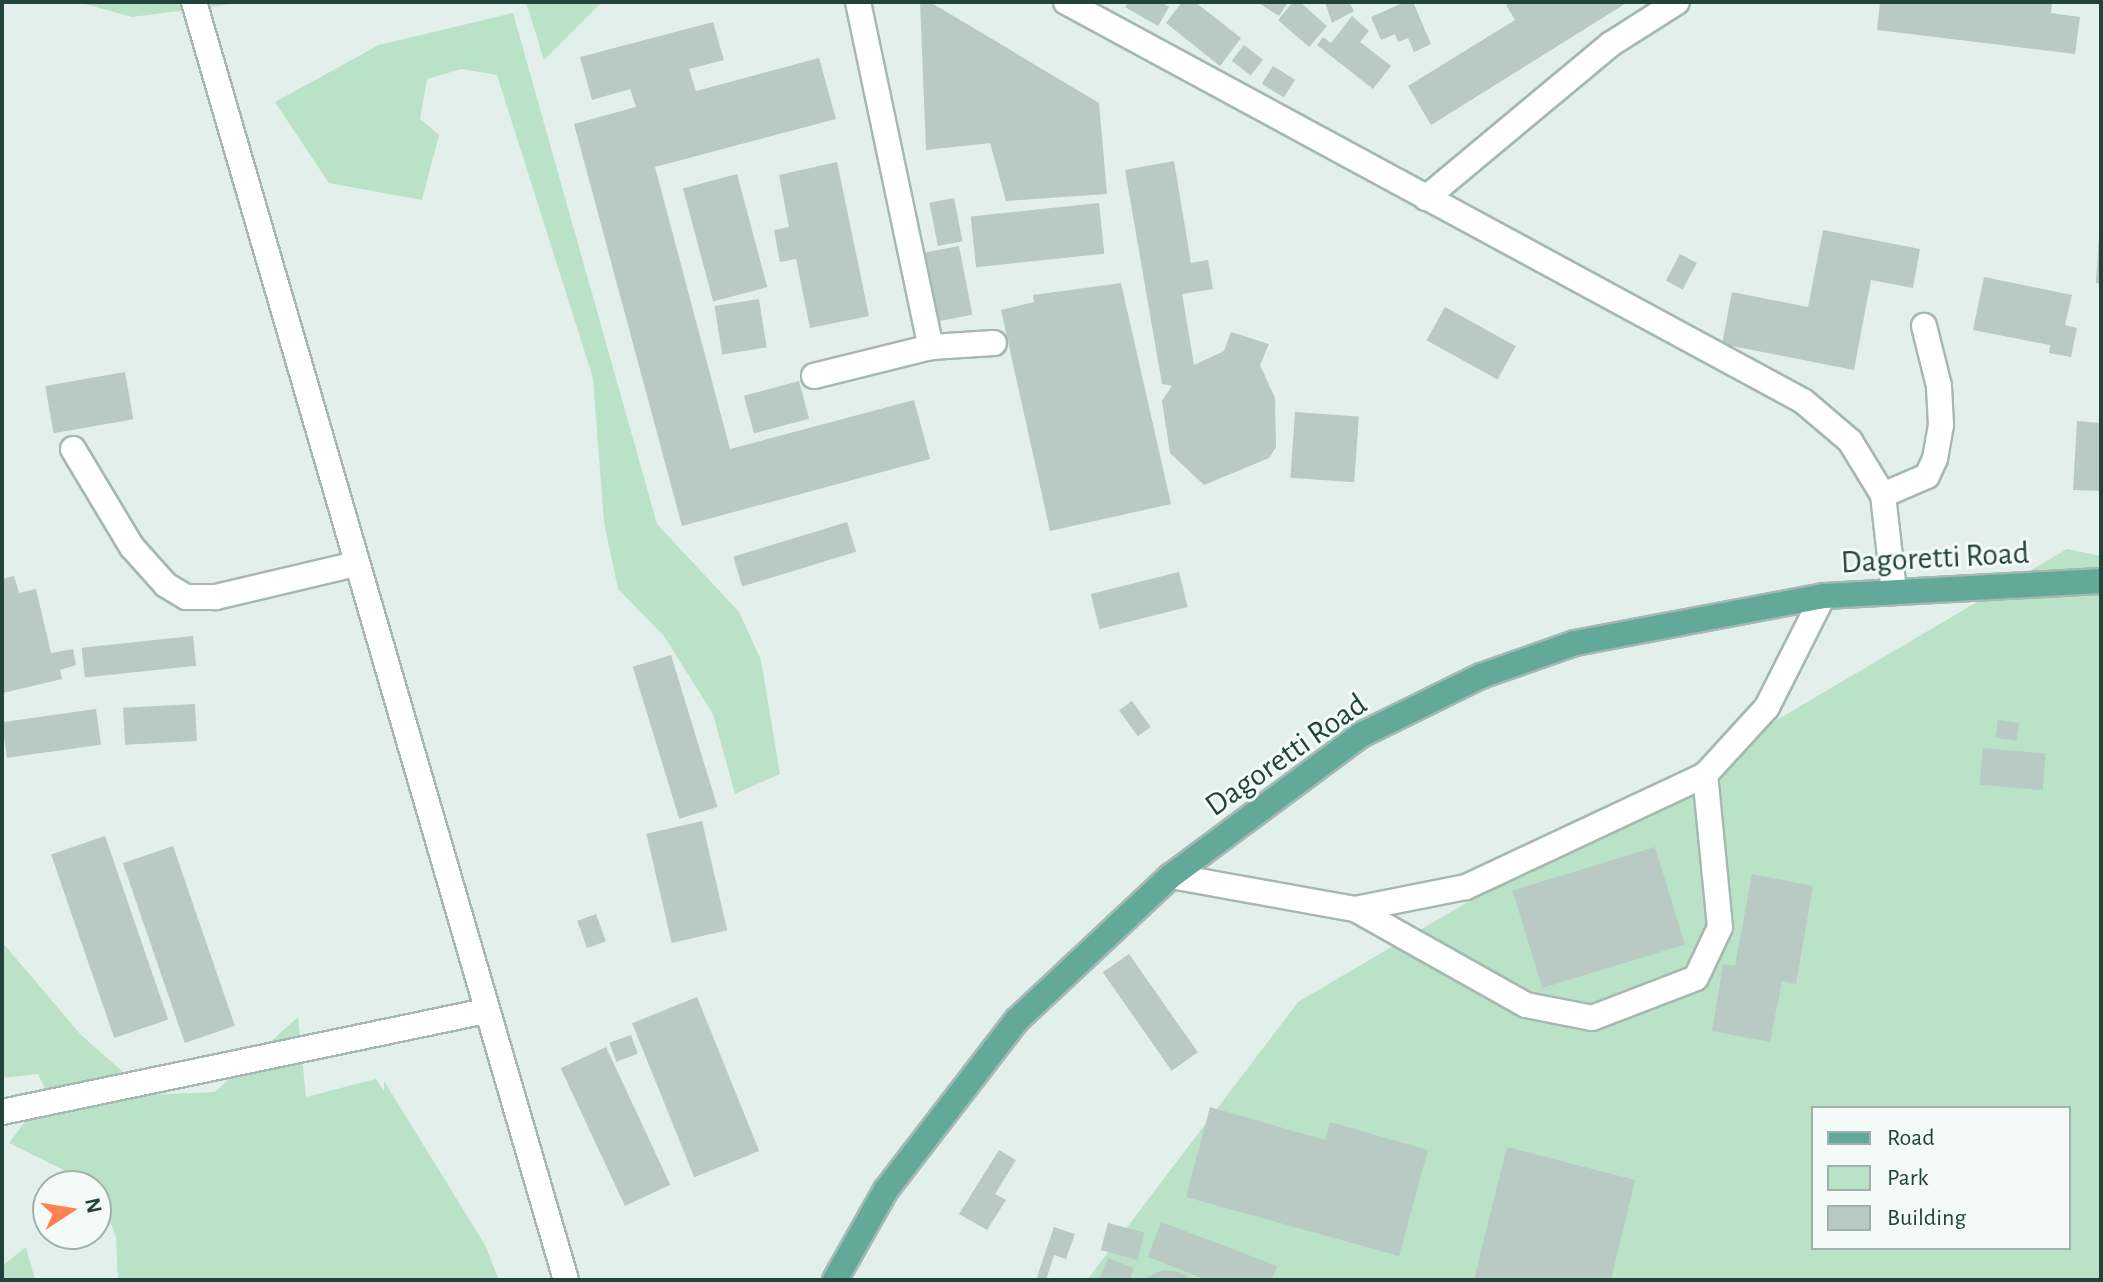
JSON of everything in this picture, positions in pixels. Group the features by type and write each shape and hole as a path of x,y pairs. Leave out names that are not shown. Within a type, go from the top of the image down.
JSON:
{"main road":[{"name":"Dagoretti Road","path":"835,1280 886,1190 1017,1020 1171,876 1361,735 1481,676 1575,643 1823,596 2101,581"}],"street":[{"path":"194,2 485,1011 566,1280"},
{"path":"858,2 931,347"},
{"path":"1426,198 1611,44 1677,2"},
{"path":"1082,5 1426,198 1803,401 1850,441 1883,495 1894,591"},
{"path":"1883,495 1927,476 1935,459 1941,425 1939,386 1924,326"},
{"path":"814,376 931,347 994,343"},
{"path":"73,449 132,547 166,585 186,597 216,597 356,564"},
{"path":"1355,909 1466,887 1705,775 1767,707 1823,596"},
{"path":"1171,876 1355,909 1526,1005 1592,1018 1696,978 1720,927 1705,775"},
{"path":"2,1112 485,1011"}],"green space":[{"path":"78,2 248,2 132,17"},
{"path":"526,2 602,2 544,60"},
{"path":"513,13 657,524 739,612 761,660 780,774 735,794 713,714 664,636 618,589 604,522 593,378 497,75 461,69 427,79 420,119 439,135 422,200 329,183 275,102 379,45"},
{"path":"2067,549 2101,556 2101,1280 1087,1280 1298,1002"},
{"path":"2,942 81,1035 149,1095 215,1092 298,1017 306,1097 376,1079 384,1091 384,1081 485,1245 499,1280 118,1280 116,1237 112,1227 112,1170 64,1170 9,1143 47,1093 38,1074 2,1078"},
{"path":"26,1247 35,1280 2,1280 2,1266"}],"building":[{"path":"920,2 930,2 1099,103 1107,194 1006,201 990,143 926,150"},
{"path":"1128,2 1161,2 1169,7 1158,26 1125,7"},
{"path":"1182,2 1195,2 1241,38 1220,66 1166,23"},
{"path":"1257,2 1288,2 1279,16"},
{"path":"1293,2 1300,2 1327,26 1309,47 1278,20"},
{"path":"1325,2 1349,2 1354,11 1332,23"},
{"path":"1405,2 1413,2 1431,44 1414,52 1408,38 1398,42 1395,34 1381,40 1371,17"},
{"path":"1511,2 1628,2 1431,125 1408,86 1515,20 1506,5"},
{"path":"1880,2 2052,2 2051,13 2080,17 2075,54 1877,30"},
{"path":"1352,16 1369,31 1360,42 1391,66 1373,89 1317,45 1323,37 1331,43"},
{"path":"713,22 724,60 689,69 696,91 819,58 836,119 655,167 730,449 914,400 930,459 682,526 574,124 636,107 630,89 592,100 580,57"},
{"path":"1244,45 1263,60 1251,76 1232,61"},
{"path":"1273,66 1295,80 1284,98 1262,84"},
{"path":"1174,161 1191,263 1208,260 1213,289 1182,294 1194,365 1224,351 1231,332 1269,344 1260,365 1275,398 1276,447 1269,458 1204,485 1170,453 1162,401 1172,386 1162,384 1125,170"},
{"path":"837,162 869,316 810,328 796,259 780,262 774,230 789,227 779,175"},
{"path":"737,174 767,287 713,302 683,188"},
{"path":"954,198 962,241 938,246 929,203"},
{"path":"1099,203 1104,254 976,267 971,216"},
{"path":"1823,230 1920,249 1913,288 1871,280 1854,370 1722,344 1732,292 1808,307"},
{"path":"2101,237 2101,284 2096,283"},
{"path":"959,246 972,315 937,322 924,253"},
{"path":"1680,254 1697,263 1683,289 1666,280"},
{"path":"1984,277 2072,295 2065,325 2077,328 2071,357 2049,353 2050,345 1973,330"},
{"path":"1121,283 1171,504 1050,531 1001,310 1034,302 1033,295"},
{"path":"759,299 767,347 722,354 715,306"},
{"path":"1445,307 1516,346 1497,380 1427,340"},
{"path":"125,372 133,419 54,433 45,386"},
{"path":"799,381 809,419 754,433 744,396"},
{"path":"1295,412 1359,416 1354,482 1290,478"},
{"path":"2077,421 2101,423 2101,491 2073,490"},
{"path":"847,522 856,552 742,586 733,557"},
{"path":"1179,572 1188,607 1099,629 1091,594"},
{"path":"14,576 19,593 36,589 51,653 73,649 76,665 60,670 62,679 3,693 2,579"},
{"path":"193,636 196,666 85,678 82,648"},
{"path":"671,655 717,807 679,819 633,667"},
{"path":"1132,701 1151,727 1138,736 1119,710"},
{"path":"195,704 197,741 125,745 123,708"},
{"path":"96,709 101,745 7,758 2,722"},
{"path":"1998,720 2019,723 2016,741 1995,738"},
{"path":"1983,748 2046,753 2043,790 1980,785"},
{"path":"702,821 727,930 672,943 646,834"},
{"path":"105,836 168,1019 114,1038 51,855"},
{"path":"173,846 235,1026 185,1043 123,863"},
{"path":"1655,847 1685,945 1542,988 1513,891"},
{"path":"1752,874 1813,886 1796,984 1782,981 1770,1042 1712,1031 1723,964 1735,966"},
{"path":"596,914 606,941 587,948 577,921"},
{"path":"1129,954 1198,1052 1172,1071 1103,972"},
{"path":"697,997 759,1151 694,1177 632,1023"},
{"path":"631,1035 638,1054 616,1062 609,1043"},
{"path":"606,1047 670,1185 625,1206 561,1068"},
{"path":"1210,1107 1325,1140 1330,1122 1428,1150 1399,1256 1186,1197"},
{"path":"1507,1147 1635,1180 1611,1280 1474,1280"},
{"path":"999,1150 1016,1160 995,1194 1006,1200 987,1230 959,1214"},
{"path":"1161,1222 1277,1266 1272,1280 1207,1280 1148,1257"},
{"path":"1108,1223 1145,1233 1137,1260 1101,1250"},
{"path":"1054,1227 1075,1234 1066,1259 1054,1255 1046,1280 1036,1280"},
{"path":"1108,1258 1134,1268 1130,1280 1099,1280"},
{"path":"1163,1270 1178,1272 1194,1280 1141,1280"}]}
